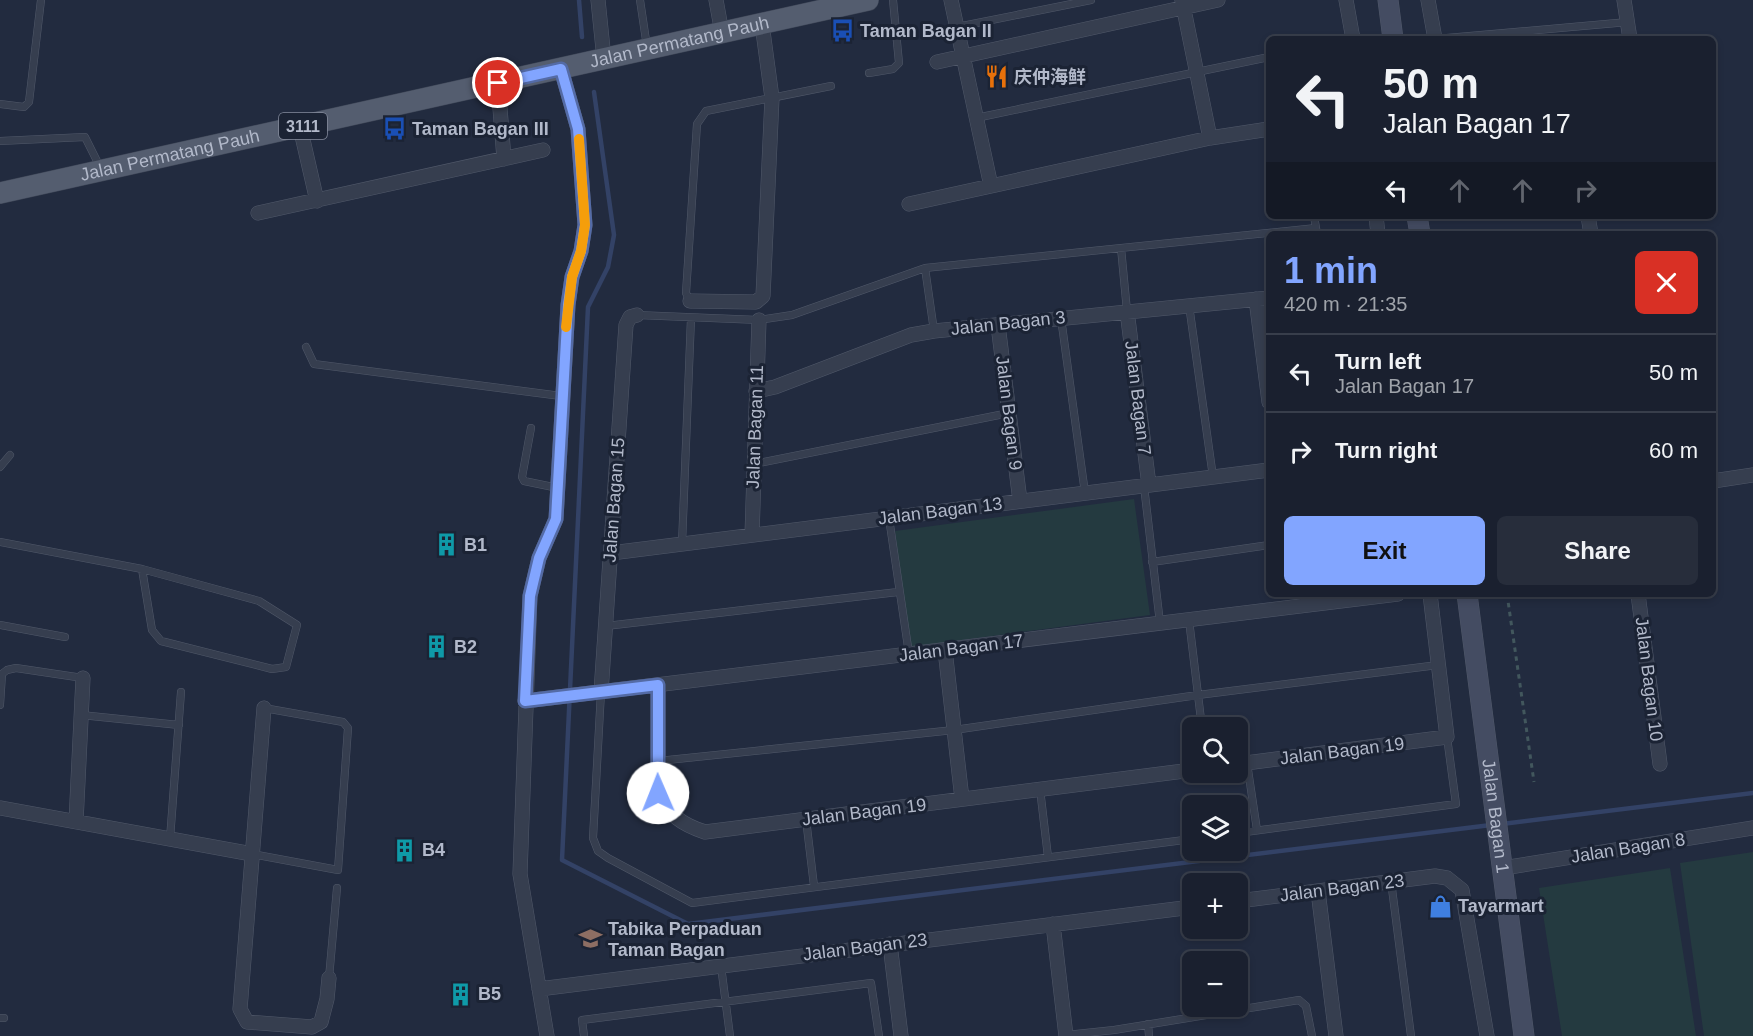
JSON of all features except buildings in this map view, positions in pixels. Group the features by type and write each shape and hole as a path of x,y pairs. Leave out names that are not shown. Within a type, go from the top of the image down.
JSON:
{"main road":[{"name":"Jalan Permatang Pauh","path":"0,193 868,0"},
{"path":"0,181 36,185"}],"street":[{"path":"598,0 603,59"},
{"path":"717,0 722,33"},
{"path":"951,0 991,186"},
{"path":"937,62 1183,4 1218,0"},
{"path":"1346,0 1352,36"},
{"path":"1388,0 1394,36"},
{"path":"1428,0 1434,36"},
{"path":"1624,0 1630,36"},
{"path":"1183,4 1210,138"},
{"path":"690,301 756,302 763,296 772,98 762,24"},
{"path":"547,1036 520,874 530,596 539,558 556,519 561,396 568,305 572,277 581,251 585,225 578,129 566,68"},
{"path":"498,83 504,159"},
{"path":"300,127 316,201"},
{"path":"909,204 1210,138 1266,129"},
{"path":"258,213 543,150"},
{"path":"1262,298 1266,357"},
{"name":"Jalan Bagan 3","path":"756,391 775,387 911,335 1262,298"},
{"name":"Jalan Bagan 7","path":"1127,312 1146,485"},
{"name":"Jalan Bagan 15","path":"601,692 626,325 630,317 637,315"},
{"name":"Jalan Bagan 11","path":"752,535 759,320"},
{"name":"Jalan Bagan 9","path":"998,325 1020,501"},
{"name":"Jalan Bagan 13","path":"611,553 1266,470"},
{"path":"1716,481 1753,475"},
{"name":"Jalan Bagan 17","path":"525,701 1374,597"},
{"path":"1430,597 1447,737"},
{"name":"Jalan Bagan 1","path":"1467,597 1524,1036"},
{"name":"Jalan Bagan 10","path":"1638,597 1660,764"},
{"path":"945,650 962,799"},
{"path":"76,822 83,678"},
{"name":"Jalan Bagan 19","path":"658,685 658,793 663,804 680,822 705,832 1182,771"},
{"path":"264,708 240,1009 243,1017 247,1022 312,1028 321,1022 329,978"},
{"name":"Jalan Bagan 19","path":"1248,762 1447,737"},
{"path":"0,808 252,854"},
{"name":"Jalan Bagan 8","path":"1502,861 1753,828"},
{"name":"Jalan Bagan 23","path":"1248,900 1435,876 1447,878 1462,890 1487,1036"},
{"path":"1318,891 1336,1036"},
{"name":"Jalan Bagan 23","path":"539,989 1182,908"},
{"path":"1053,924 1066,1036"},
{"path":"890,944 901,1036"}],"lane":[{"path":"0,104 24,107 29,102 41,0"},
{"path":"639,0 648,49"},
{"path":"869,73 893,69 899,63 893,0"},
{"path":"957,27 1091,0"},
{"path":"1469,36 1628,22"},
{"path":"976,118 1266,58"},
{"path":"690,301 686,294 697,124 706,111 831,86"},
{"path":"0,141 85,137 102,171"},
{"path":"637,315 759,320 792,315 925,268 1266,235"},
{"path":"1121,248 1127,312"},
{"path":"925,268 934,331"},
{"path":"1189,305 1214,477"},
{"path":"682,544 691,318"},
{"path":"1061,318 1085,493"},
{"path":"306,347 315,364 561,396"},
{"path":"754,464 1009,413"},
{"path":"531,428 522,477 524,481 558,488"},
{"path":"0,467 10,455"},
{"path":"1146,485 1152,562 1160,623"},
{"path":"889,518 898,592 909,654"},
{"path":"0,542 142,569 259,602 297,625 286,667 272,669 161,641 152,630 142,569"},
{"path":"1152,562 1266,545"},
{"path":"606,626 898,592"},
{"path":"1189,620 1201,717"},
{"path":"0,625 65,637"},
{"path":"658,761 954,729 1438,665"},
{"path":"0,705 3,674 7,670 16,668 83,678"},
{"path":"170,839 181,692"},
{"path":"601,692 593,838 598,850 608,858 692,903 1182,839"},
{"path":"252,854 338,870 348,728 343,722 264,708"},
{"path":"81,715 179,725"},
{"path":"1248,831 1456,804 1447,737"},
{"path":"1246,783 1257,830"},
{"path":"1040,789 1048,857"},
{"path":"806,819 814,886"},
{"path":"1391,881 1411,1036"},
{"path":"329,978 337,888"},
{"path":"721,966 730,1036"},
{"path":"584,1036 582,1020 871,983 879,1036"},
{"path":"1066,1036 1299,1000 1306,1006 1312,1036"},
{"path":"1148,1024 1149,1036"}],"path":[{"path":"1507,597 1534,782"}],"green space":[{"path":"1134,499 1150,615 910,647 895,531"},
{"path":"1753,852 1753,1036 1704,1036 1680,863"},
{"path":"1670,868 1696,1036 1562,1036 1539,888"}],"waterway":[{"path":"579,0 582,37"},
{"path":"594,92 614,235 608,267 588,307 562,860 688,924 1491,825"},
{"path":"1502,824 1753,793"}],"slow traffic":[{"path":"566,327 572,277 581,251 585,225 579,139"}],"place":[{"name":"Taman Bagan II","path":"842,31"},
{"name":"庆仲海鲜","path":"996,77"},
{"name":"Taman Bagan III","path":"394,129"},
{"name":"B1","path":"446,545"},
{"name":"B2","path":"436,647"},
{"name":"B4","path":"404,850"},
{"name":"Tayarmart","path":"1440,906"},
{"name":"Tabika Perpaduan Taman Bagan","path":"590,939"},
{"name":"B5","path":"460,994"}],"route":[{"path":"498,83 561,69 578,129 585,225 581,251 572,277 568,305 561,396 556,519 539,558 530,596 525,701 658,685 658,793"}]}
